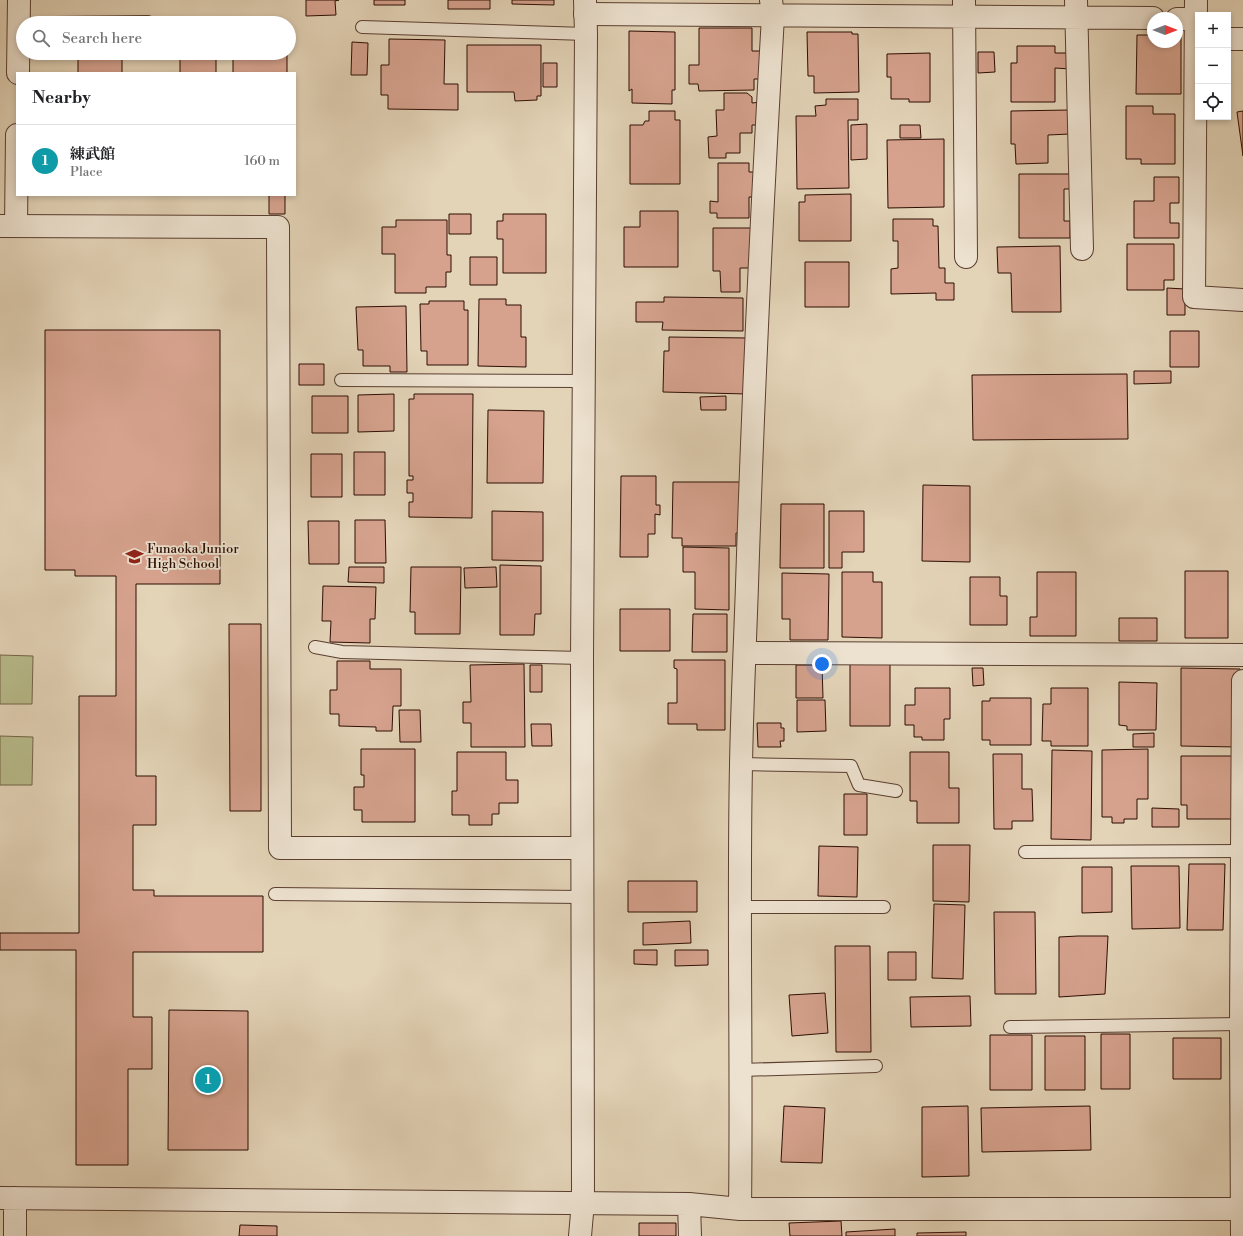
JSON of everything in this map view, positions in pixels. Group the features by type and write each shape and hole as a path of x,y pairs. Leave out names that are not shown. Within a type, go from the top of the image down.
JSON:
{"street":[{"path":"19,0 20,16"},
{"path":"740,1209 742,1070 740,907 741,764 751,441 772,8"},
{"path":"580,1236 583,1202 582,658 585,16 772,8 1076,9 1147,17"},
{"path":"964,9 966,257"},
{"path":"1076,9 1082,249"},
{"path":"1192,23 1194,297 1243,300"},
{"path":"1231,39 1243,39"},
{"path":"18,72 19,60"},
{"path":"16,145 8,226 278,227 280,848 582,848"},
{"path":"745,653 1243,655"},
{"path":"1242,1236 1241,1024 1243,681"},
{"path":"15,1236 8,1198 583,1202 689,1204 740,1209 1243,1210"},
{"path":"689,1204 690,1236"}],"lane":[{"path":"362,27 585,16"},
{"path":"341,380 583,381"},
{"path":"315,647 342,652 582,658"},
{"path":"741,764 851,766 859,785 896,791"},
{"path":"1026,852 1242,851"},
{"path":"275,894 582,897"},
{"path":"740,907 884,907"},
{"path":"1010,1026 1241,1024"},
{"path":"742,1070 876,1066"}],"green space":[{"path":"0,655 33,656 32,704 0,704"},
{"path":"0,736 33,737 32,785 0,785"}],"building":[{"path":"306,0 339,0 335,1 336,15 306,16"},
{"path":"374,0 405,0 405,5 374,5"},
{"path":"448,0 490,0 490,9 448,9"},
{"path":"512,0 554,0 554,5 512,4"},
{"path":"699,28 752,28 752,51 761,51 761,79 754,79 754,90 699,91 698,84 689,84 689,65 699,65"},
{"path":"629,31 675,32 675,90 672,90 672,104 632,103 632,89 629,91"},
{"path":"807,32 852,32 852,34 858,34 859,92 814,93 814,76 808,76"},
{"path":"1137,35 1147,35 1147,48 1181,48 1181,94 1136,94"},
{"path":"389,39 445,40 444,84 458,84 458,110 388,109 388,95 381,95 381,65 389,65"},
{"path":"352,42 368,43 367,75 351,75"},
{"path":"467,45 541,45 541,96 537,96 537,100 515,101 514,92 467,92"},
{"path":"1017,46 1055,46 1055,53 1070,53 1070,69 1055,68 1055,102 1011,102 1011,63 1017,63"},
{"path":"978,52 994,52 995,72 978,73"},
{"path":"930,53 930,102 909,102 909,99 891,99 891,77 887,77 887,54"},
{"path":"78,60 122,60 122,72 78,72"},
{"path":"180,60 216,60 216,72 180,72"},
{"path":"233,60 287,60 287,72 233,72"},
{"path":"543,63 557,63 557,87 543,87"},
{"path":"724,93 747,93 752,97 752,103 761,102 761,125 752,125 752,133 740,133 740,153 726,153 726,158 709,158 708,137 717,136 716,110 724,110"},
{"path":"826,99 858,99 858,120 848,120 849,188 797,189 796,116 816,116 815,106 826,105"},
{"path":"1126,106 1153,106 1153,114 1175,114 1175,164 1141,164 1141,159 1126,159"},
{"path":"1069,110 1070,134 1048,135 1048,163 1016,164 1015,144 1011,144 1011,111"},
{"path":"649,111 675,111 675,120 680,120 680,184 630,184 630,125 643,125 645,121 649,121"},
{"path":"1243,111 1243,156 1237,112"},
{"path":"867,124 867,159 851,160 851,125"},
{"path":"900,125 920,125 921,138 900,138"},
{"path":"944,139 944,207 888,208 887,140"},
{"path":"718,163 749,163 749,172 756,172 756,197 749,197 749,218 717,218 717,213 710,213 710,201 718,202"},
{"path":"1019,174 1071,174 1071,189 1064,189 1064,221 1070,221 1070,238 1019,238"},
{"path":"1154,177 1179,177 1179,203 1170,203 1170,223 1179,223 1179,238 1134,238 1134,201 1154,201"},
{"path":"851,194 851,241 799,241 799,202 805,202 805,195"},
{"path":"269,196 285,196 285,214 269,214"},
{"path":"640,211 678,211 678,267 624,267 624,227 640,227"},
{"path":"449,214 471,214 471,234 449,234"},
{"path":"503,214 546,214 546,273 503,273 503,239 497,239 497,221 503,221"},
{"path":"893,219 933,219 933,226 938,226 939,268 945,268 945,283 954,283 954,300 936,300 936,293 891,294 891,269 898,268 898,241 893,241"},
{"path":"396,220 447,220 447,255 451,255 451,272 446,272 446,287 426,287 426,293 395,293 395,254 382,254 382,227 396,227"},
{"path":"713,228 755,228 750,268 740,268 740,292 721,292 720,271 713,271"},
{"path":"1127,244 1174,244 1174,280 1164,280 1164,290 1127,290"},
{"path":"1060,246 1061,312 1012,312 1011,273 998,273 997,247"},
{"path":"470,257 497,257 497,285 470,285"},
{"path":"805,262 849,262 849,307 805,307"},
{"path":"1167,288 1185,289 1185,315 1167,315"},
{"path":"664,297 743,298 743,331 662,330 663,322 636,322 636,302 664,302"},
{"path":"479,299 506,299 506,305 521,305 521,337 526,337 526,367 478,366"},
{"path":"429,301 464,301 464,310 468,310 468,365 427,365 427,351 421,351 420,304 429,304"},
{"path":"406,306 407,372 390,372 390,366 363,366 363,350 358,350 356,307"},
{"path":"45,330 220,330 220,584 136,584 136,776 156,776 156,825 133,825 133,890 154,890 154,896 263,896 263,952 133,952 133,1017 152,1017 152,1069 128,1069 128,1165 76,1165 76,950 0,950 0,933 79,933 79,696 116,696 116,576 75,576 75,570 45,570"},
{"path":"1170,331 1199,331 1199,367 1170,367"},
{"path":"669,337 748,338 748,394 663,392 664,351 669,351"},
{"path":"299,364 324,364 324,385 299,385"},
{"path":"1134,371 1171,371 1171,383 1134,384"},
{"path":"1127,374 1128,439 973,440 972,375"},
{"path":"394,394 394,431 358,432 358,395"},
{"path":"414,394 473,394 472,518 409,517 409,502 413,502 413,493 407,493 407,480 413,480 413,476 409,476 409,399 414,399"},
{"path":"312,396 348,396 348,433 312,433"},
{"path":"726,396 726,410 701,410 700,397"},
{"path":"488,410 544,411 543,483 487,483"},
{"path":"354,452 385,452 385,495 354,495"},
{"path":"311,454 342,454 342,497 311,497"},
{"path":"621,476 656,476 656,505 660,505 660,515 655,514 655,534 648,534 648,557 620,557"},
{"path":"673,482 745,482 744,533 736,533 736,546 682,546 682,538 672,538"},
{"path":"923,485 970,486 970,562 922,561"},
{"path":"781,504 824,504 824,568 780,568"},
{"path":"492,511 543,512 543,561 492,560"},
{"path":"829,511 864,511 864,552 842,552 842,568 829,568"},
{"path":"355,520 385,520 386,563 355,563"},
{"path":"308,521 339,521 339,564 309,564"},
{"path":"683,547 729,548 729,610 695,609 695,572 683,572"},
{"path":"500,565 541,566 541,614 535,614 534,635 500,635"},
{"path":"349,567 384,567 384,583 348,582"},
{"path":"411,567 461,567 460,634 415,634 415,612 410,612"},
{"path":"496,567 497,587 465,588 464,568"},
{"path":"1185,571 1228,571 1228,638 1185,638"},
{"path":"842,572 873,572 873,582 882,582 882,638 842,637"},
{"path":"1037,572 1076,572 1076,636 1030,636 1030,617 1037,617"},
{"path":"782,573 829,574 828,640 790,640 790,619 782,619"},
{"path":"970,577 1000,577 1000,596 1007,596 1007,625 970,625"},
{"path":"323,586 376,587 375,619 370,619 370,643 330,642 331,621 322,621"},
{"path":"620,609 670,609 670,651 620,651"},
{"path":"693,614 727,614 727,652 692,652"},
{"path":"1119,618 1157,618 1157,641 1119,641"},
{"path":"229,624 261,624 261,811 230,811"},
{"path":"674,660 725,660 725,730 697,730 697,724 668,724 668,703 677,703 677,669 674,668"},
{"path":"337,661 370,661 370,669 401,669 401,706 393,706 392,731 376,731 376,727 339,726 339,714 330,714 330,690 337,690"},
{"path":"850,663 890,663 890,726 850,726"},
{"path":"524,664 525,747 471,747 471,723 463,723 463,702 471,702 470,665"},
{"path":"530,665 542,665 542,692 530,692"},
{"path":"796,665 822,665 823,698 796,698"},
{"path":"972,668 983,668 984,685 973,686"},
{"path":"1181,668 1240,669 1239,747 1181,746"},
{"path":"1119,682 1157,683 1156,730 1127,730 1127,726 1119,725"},
{"path":"915,688 950,688 950,719 944,719 944,740 922,740 922,737 914,737 914,725 905,725 905,705 915,705"},
{"path":"1051,688 1088,688 1088,746 1051,746 1051,741 1042,741 1043,704 1051,704"},
{"path":"990,698 1031,698 1031,745 990,745 990,740 982,740 982,701 990,701"},
{"path":"797,700 825,700 826,731 797,732"},
{"path":"399,710 420,710 421,742 400,742"},
{"path":"757,723 781,723 781,728 784,728 784,741 780,741 781,747 758,747"},
{"path":"531,724 551,724 552,746 532,746"},
{"path":"1154,733 1154,747 1133,747 1133,734"},
{"path":"361,749 415,749 415,822 362,822 362,810 354,810 354,787 364,787 364,775 361,775"},
{"path":"1148,749 1148,799 1137,799 1137,819 1124,819 1124,823 1112,823 1112,817 1102,817 1102,750"},
{"path":"1052,750 1092,751 1091,840 1051,839"},
{"path":"457,752 506,752 506,780 518,780 518,803 499,803 499,814 492,814 492,825 469,825 469,815 452,815 452,791 457,791"},
{"path":"910,752 949,752 949,788 959,788 959,823 917,823 917,801 910,801"},
{"path":"993,754 1022,754 1022,789 1032,789 1033,821 1012,821 1012,829 994,829"},
{"path":"1181,756 1234,756 1234,819 1187,819 1187,805 1181,805"},
{"path":"844,794 867,794 867,835 844,835"},
{"path":"1152,808 1179,809 1179,827 1152,827"},
{"path":"933,845 970,845 969,902 933,901"},
{"path":"819,846 858,847 857,897 818,896"},
{"path":"1189,864 1225,864 1223,930 1187,930"},
{"path":"1131,866 1179,866 1180,928 1132,929"},
{"path":"1082,867 1112,867 1112,912 1082,913"},
{"path":"628,881 697,881 697,912 628,912"},
{"path":"934,904 965,905 963,979 932,978"},
{"path":"994,912 1035,912 1036,994 995,994"},
{"path":"690,921 691,943 643,945 643,923"},
{"path":"1108,936 1105,994 1059,997 1059,937"},
{"path":"835,946 870,946 871,1052 836,1052"},
{"path":"634,950 657,950 657,965 634,964"},
{"path":"675,950 708,950 708,965 675,966"},
{"path":"888,952 916,952 916,980 888,980"},
{"path":"825,993 828,1033 792,1036 789,995"},
{"path":"970,996 971,1026 911,1027 910,997"},
{"path":"169,1010 248,1011 248,1150 168,1150"},
{"path":"1101,1034 1130,1034 1130,1089 1101,1089"},
{"path":"990,1035 1032,1035 1032,1090 990,1090"},
{"path":"1045,1036 1085,1036 1085,1090 1045,1090"},
{"path":"1173,1038 1221,1038 1221,1079 1173,1079"},
{"path":"784,1106 825,1108 822,1163 781,1162"},
{"path":"968,1106 969,1176 922,1177 922,1107"},
{"path":"1090,1106 1091,1150 982,1152 981,1108"},
{"path":"841,1221 842,1236 790,1236 789,1223"},
{"path":"639,1223 676,1223 676,1236 639,1236"},
{"path":"240,1225 277,1226 277,1236 239,1236"},
{"path":"895,1229 895,1236 846,1236 846,1232"},
{"path":"966,1232 966,1236 917,1236 917,1233"}],"place":[{"name":"Funaoka Junior High School","path":"134,556"},
{"name":"練武館","path":"208,1080"}]}
